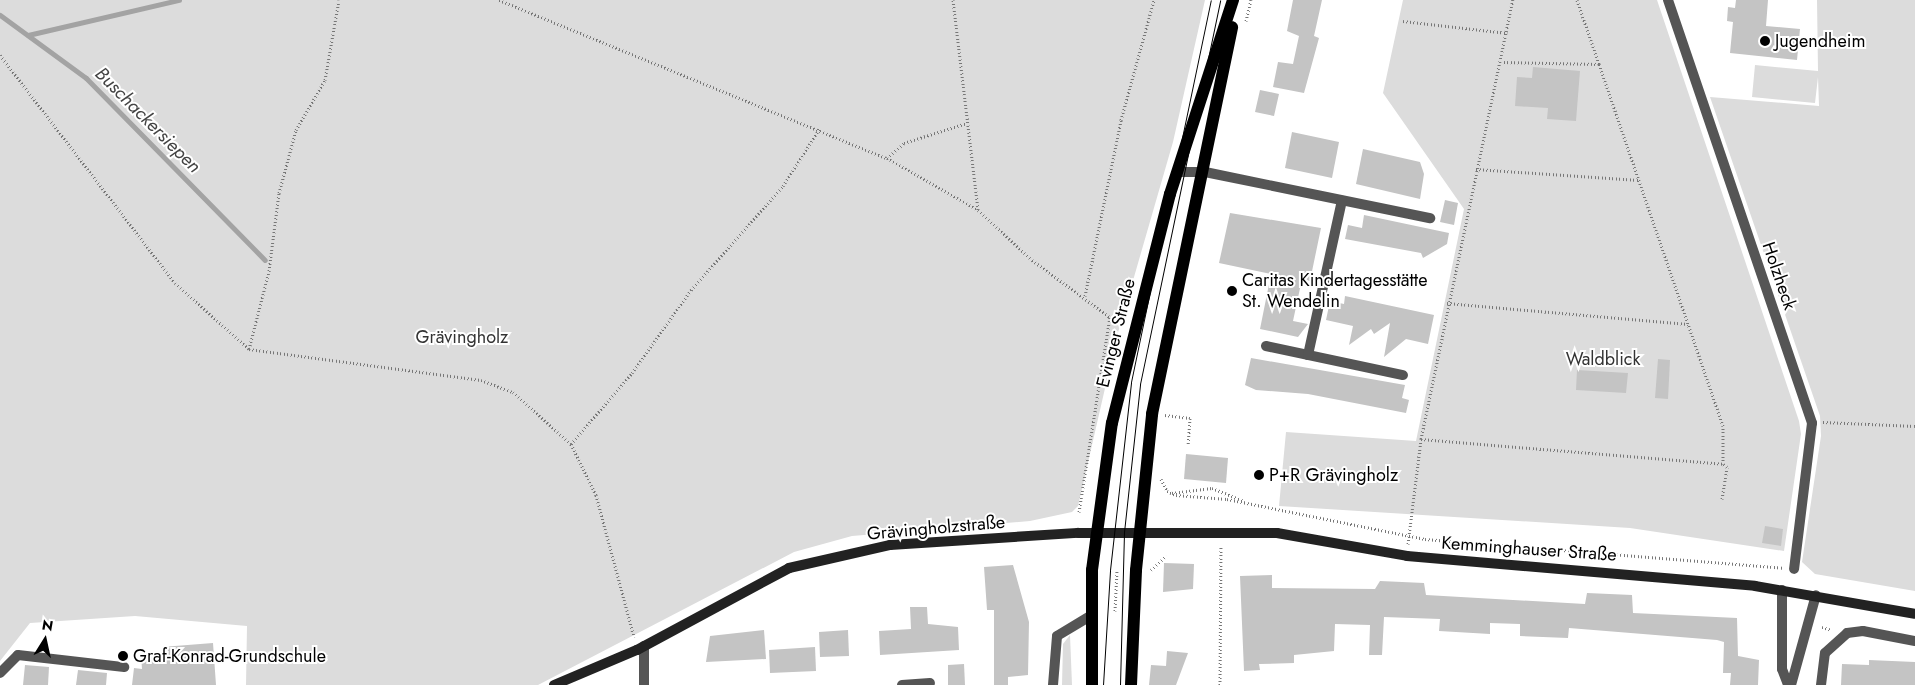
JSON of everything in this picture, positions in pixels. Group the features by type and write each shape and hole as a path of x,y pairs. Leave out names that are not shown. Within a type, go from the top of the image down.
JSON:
{"main road":[{"name":"Evinger Straße","path":"1092,685 1092,615 1096,532 1112,424 1133,333 1178,172 1233,0"},
{"path":"1131,685 1140,531 1152,414 1206,172 1237,0"},
{"name":"Kemminghauser Straße","path":"1140,531 1277,533 1407,556 1665,575 1816,595 1915,614"},
{"name":"Grävingholzstraße","path":"554,685 640,648 771,576 813,561 890,546 1096,532 1140,531"}],"street":[{"name":"Holzheck","path":"1668,0 1812,423 1794,569"},
{"path":"1178,172 1206,172 1430,218"},
{"path":"1308,355 1342,201"},
{"path":"1266,346 1403,375"},
{"path":"1782,590 1782,669 1789,685"},
{"path":"1789,685 1816,595"},
{"path":"1053,685 1057,636 1092,615"},
{"path":"1821,685 1825,653 1847,633 1863,632 1915,641"},
{"path":"640,648 644,685"},
{"path":"0,673 18,655 124,666"},
{"path":"902,685 930,683"}],"path":[{"path":"249,350 269,271 279,193 296,130 325,80 339,0"},
{"path":"499,0 820,128 887,158 978,210 1032,260 1085,296 1133,333"},
{"path":"953,0 978,210"},
{"path":"1085,296 1121,120 1154,0"},
{"path":"1409,537 1420,439 1476,169 1502,62 1513,0"},
{"path":"1577,0 1723,426 1723,464"},
{"path":"1403,21 1507,33"},
{"path":"0,55 175,283 249,350 481,380 512,392 571,444 596,496 640,648"},
{"path":"1502,62 1599,64"},
{"path":"887,158 904,143 967,123"},
{"path":"571,444 637,367 691,290 783,186 820,128"},
{"path":"1476,169 1639,180"},
{"path":"1447,303 1688,324"},
{"path":"1079,512 1110,317"},
{"path":"1164,415 1190,418 1188,444"},
{"path":"1812,423 1915,426"},
{"path":"1420,439 1723,464 1727,467 1722,500"},
{"path":"1159,473 1167,491 1171,493 1248,503 1409,537 1794,569"},
{"path":"1171,493 1212,488 1248,503"},
{"path":"1220,685 1222,531"},
{"path":"1115,610 1117,570"}],"green space":[{"name":"Grävingholz","path":"0,0 1205,0 1173,142 1117,336 1078,506 1072,512 1030,521 852,536 794,552 538,685 246,685 247,626 135,616 30,623 0,661"},
{"name":"Waldblick","path":"1403,0 1657,0 1799,421 1801,434 1784,551 1630,528 1279,506 1286,432 1416,441 1464,209 1383,93"},
{"path":"1817,0 1915,0 1915,591 1815,574 1802,562 1821,436 1820,416 1710,97 1819,106 1818,77 1815,103 1752,97 1755,65 1818,71"},
{"path":"1070,635 1072,685 1062,685 1063,644"}],"building":[{"path":"1293,0 1322,0 1314,36 1319,38 1304,93 1273,87 1278,62 1293,64 1299,36 1287,31"},
{"name":"Jugendheim","path":"1736,0 1768,0 1766,26 1800,29 1797,60 1730,53 1733,22 1727,21 1728,7 1735,8"},
{"path":"1533,67 1580,71 1576,121 1547,119 1548,108 1515,106 1517,77 1532,78"},
{"path":"1260,90 1279,94 1274,116 1255,112"},
{"path":"1292,132 1339,142 1332,178 1285,168"},
{"path":"1363,149 1420,162 1424,174 1420,199 1356,184"},
{"path":"1445,200 1458,203 1454,225 1440,222"},
{"path":"1230,213 1321,228 1310,281 1302,279 1293,321 1308,324 1298,337 1260,329 1271,274 1219,263"},
{"path":"1364,215 1449,233 1447,244 1423,258 1421,253 1345,239 1348,225 1362,228"},
{"path":"1345,296 1434,315 1428,344 1406,339 1384,357 1390,323 1374,334 1371,329 1349,345 1353,326 1326,320 1330,301 1344,304"},
{"path":"1251,358 1405,385 1402,398 1409,400 1406,413 1308,394 1256,390 1245,385"},
{"path":"1658,359 1670,360 1668,399 1655,398"},
{"path":"1577,370 1628,373 1626,393 1576,390"},
{"path":"1186,454 1228,458 1226,483 1184,479"},
{"path":"1765,526 1783,529 1781,546 1762,543"},
{"path":"1164,563 1194,564 1193,589 1163,592"},
{"path":"1013,565 1029,622 1028,675 1008,677 1008,685 994,685 994,610 987,610 984,567"},
{"path":"1272,575 1272,588 1375,589 1380,581 1424,583 1426,595 1585,604 1587,593 1632,595 1633,613 1737,618 1738,656 1759,660 1758,685 1730,685 1731,673 1723,673 1724,642 1717,640 1569,628 1568,638 1520,636 1520,624 1490,623 1490,634 1439,631 1440,619 1384,617 1382,655 1369,655 1370,625 1335,624 1334,651 1294,655 1294,663 1259,664 1260,670 1244,671 1240,576"},
{"path":"910,607 927,607 928,624 958,627 959,650 880,655 879,631 911,629"},
{"path":"764,630 766,659 706,662 710,636"},
{"path":"848,630 849,656 820,657 819,632"},
{"path":"213,643 216,685 132,685 134,668 142,669 141,656 163,655 162,647"},
{"path":"815,647 816,671 770,673 769,650"},
{"path":"1167,651 1188,653 1176,685 1149,685 1151,665 1166,666"},
{"path":"1869,660 1915,662 1915,685 1841,685 1842,664 1869,665"},
{"path":"964,664 965,685 948,685 948,665"},
{"path":"25,665 49,667 48,685 23,685"},
{"path":"78,670 107,673 106,685 76,685"}],"waterway":[{"path":"28,35 179,0"},
{"name":"Buschackersiepen","path":"0,15 86,78 265,260"}],"tram line":[{"path":"1103,685 1110,570 1131,382 1211,0"},
{"path":"1120,685 1124,532 1140,384 1220,0"}],"place":[{"name":"Jugendheim","path":"1765,41"},
{"name":"Caritas Kindertagesstätte St. Wendelin","path":"1232,291"},
{"name":"P+R Grävingholz","path":"1259,475"},
{"name":"Graf-Konrad-Grundschule","path":"123,656"}]}
